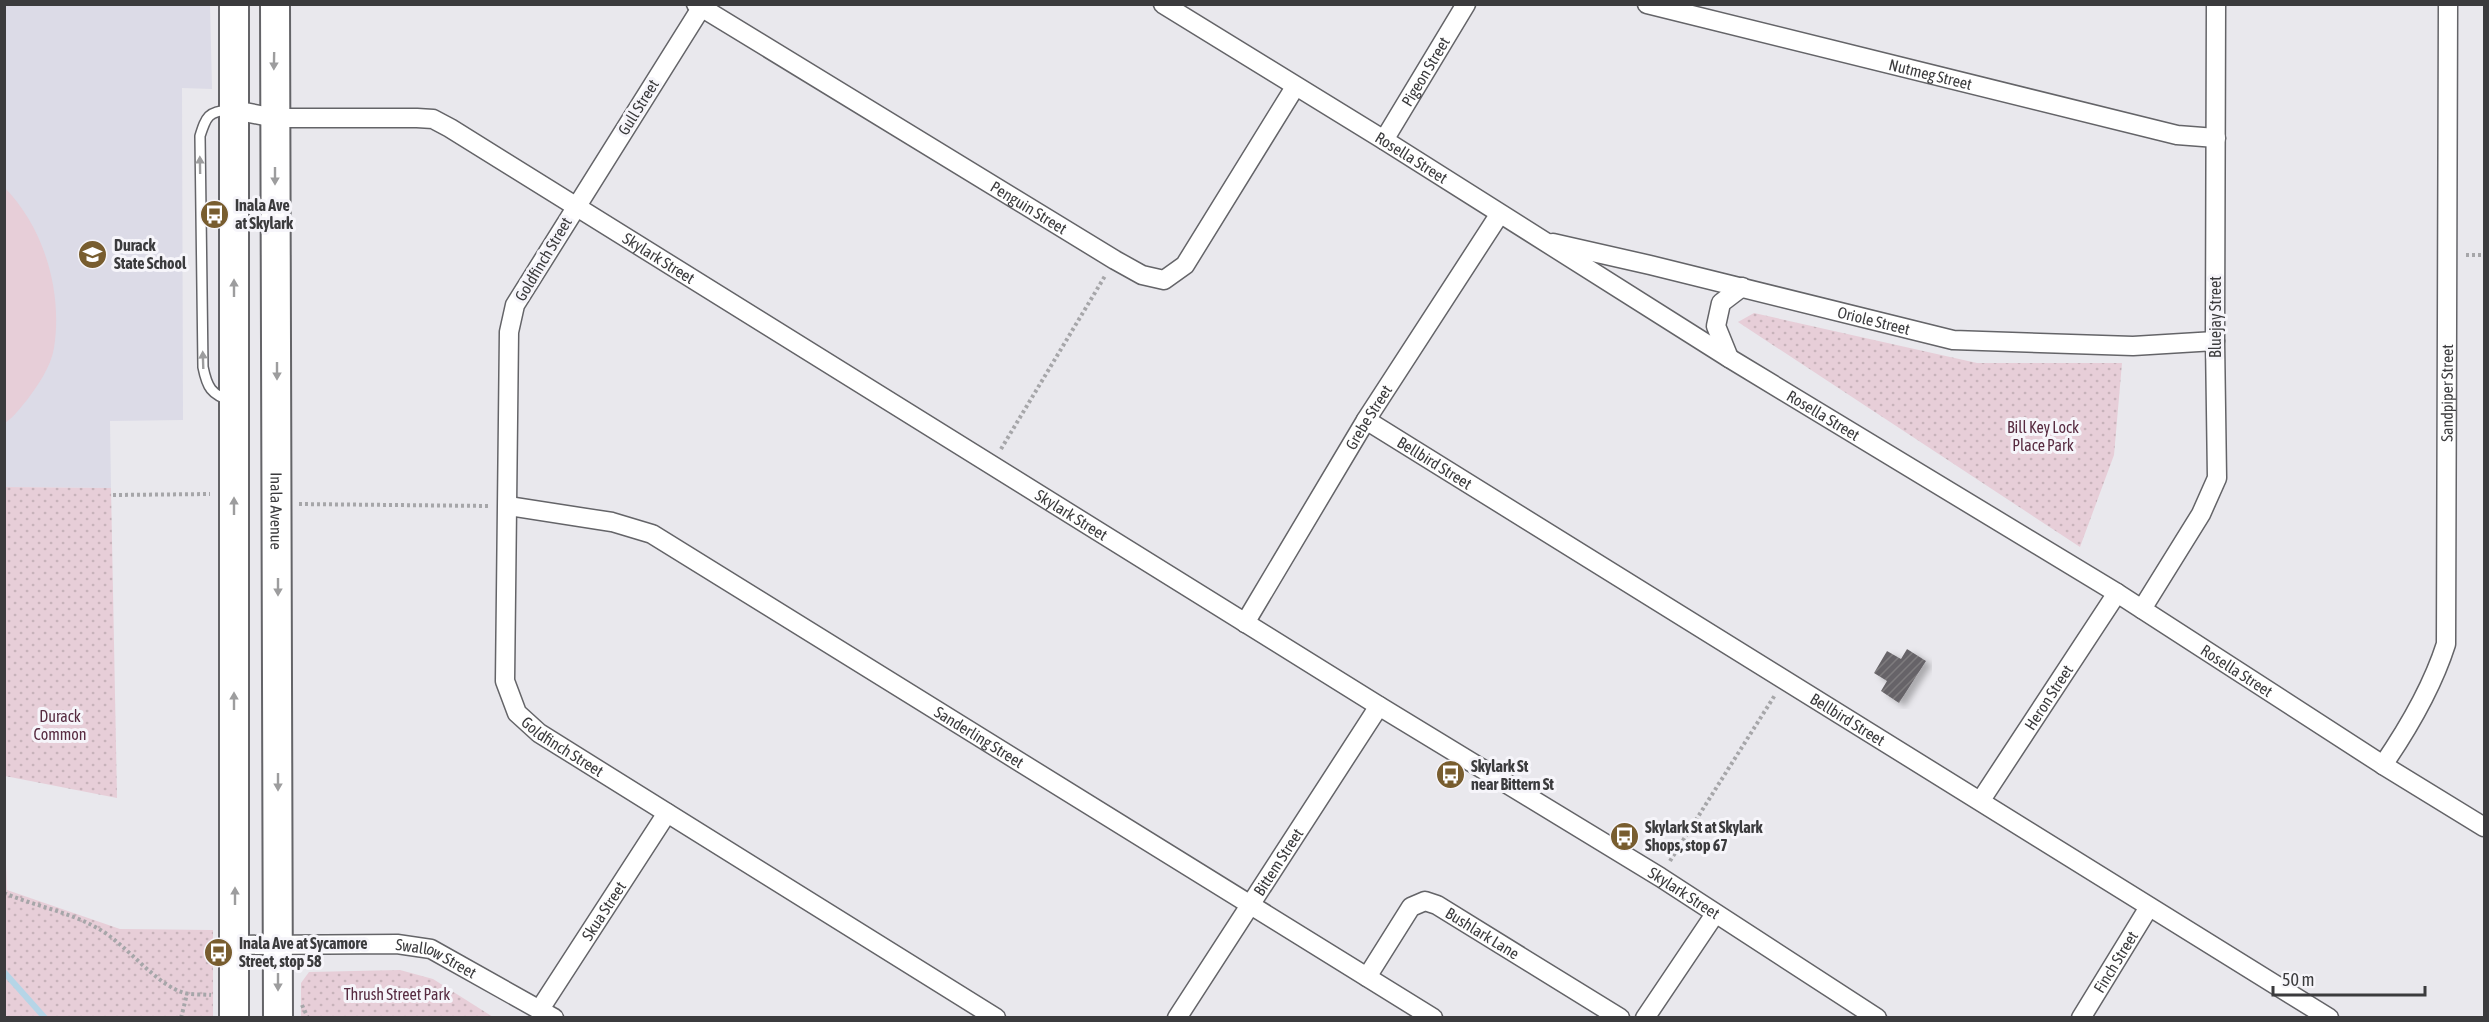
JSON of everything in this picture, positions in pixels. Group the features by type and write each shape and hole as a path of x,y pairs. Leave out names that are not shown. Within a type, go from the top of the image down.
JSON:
{"main road":[{"path":"234,4 234,1006"},
{"name":"Inala Avenue","path":"275,4 278,1006"}],"street":[{"name":"Rosella Street","path":"1163,4 1192,12 1295,87 1384,140 1499,215 1730,358 2142,609 2383,765 2484,827"},
{"name":"Pigeon Street","path":"1384,140 1466,4"},
{"name":"Nutmeg Street","path":"1647,4 2177,135 2216,138"},
{"name":"Bluejay Street","path":"2142,609 2201,514 2217,478 2216,4"},
{"name":"Sandpiper Street","path":"2383,765 2399,742 2437,674 2446,644 2448,4"},
{"name":"Gull Street","path":"575,206 698,6"},
{"name":"Penguin Street","path":"698,6 1115,260 1142,275 1164,280 1185,266 1295,87"},
{"name":"Skylark Street","path":"234,110 275,118 433,119 450,128 991,466 1660,877 1877,1017"},
{"name":"Goldfinch Street","path":"575,206 515,305 509,332 505,681 517,712 539,733 996,1017"},
{"name":"Grebe Street","path":"1245,623 1366,420 1499,215"},
{"name":"Oriole Street","path":"1541,241 1742,287 1953,340 2133,346 2215,341"},
{"path":"1730,358 1716,326 1720,303 1742,287"},
{"name":"Bellbird Street","path":"1366,420 2329,1017"},
{"name":"Sanderling Street","path":"508,506 612,522 652,534 1433,1017"},
{"name":"Heron Street","path":"1981,800 2116,593"},
{"name":"Bittem Street","path":"1177,1017 1379,706"},
{"name":"Skua Street","path":"547,1013 667,813"},
{"name":"Bushlark Lane","path":"1367,977 1411,907 1425,901 1437,905 1620,1017"},
{"name":"Finch Street","path":"2081,1017 2149,907"},
{"path":"1645,1017 1715,914"},
{"name":"Swallow Street","path":"235,945 397,944 431,949 547,1013"}],"path":[{"path":"991,466 1115,260"},
{"path":"112,495 214,494"},
{"path":"278,504 508,506"},
{"path":"1660,877 1785,679"},
{"path":"4,893 98,928 118,941 169,986 187,994 234,1006"},
{"path":"181,1017 187,994"},
{"path":"278,1006 296,998 308,1017"}],"shaded area":[{"name":"Durack State School","path":"5,5 210,5 212,89 182,88 183,420 110,421 111,488 5,487"}],"green space":[{"path":"4,187 30,221 40,241 53,283 56,305 54,348 47,369 27,400 5,423"},
{"name":"Bill Key Lock Place Park","path":"1754,313 1977,363 2122,363 2114,455 2080,547 1738,322"},
{"name":"Durack Common","path":"5,487 111,488 117,798 5,776"},
{"path":"5,839 7,890 120,929 213,930 213,1017 5,1017"},
{"name":"Thrush Street Park","path":"400,970 433,979 493,1017 301,1017 301,983 309,972"}],"building":[{"path":"1907,649 1926,661 1899,703 1881,691 1887,681 1874,673 1887,651 1901,659"}],"waterway":[{"path":"4,972 45,1018"}],"place":[{"name":"Inala Ave at Skylark","path":"214,214"},
{"name":"Durack State School","path":"93,254"},
{"name":"Skylark St near Bittern St","path":"1450,775"},
{"name":"Skylark St at Skylark Shops, stop 67","path":"1624,836"},
{"name":"Inala Ave at Sycamore Street, stop 58","path":"218,952"}]}
